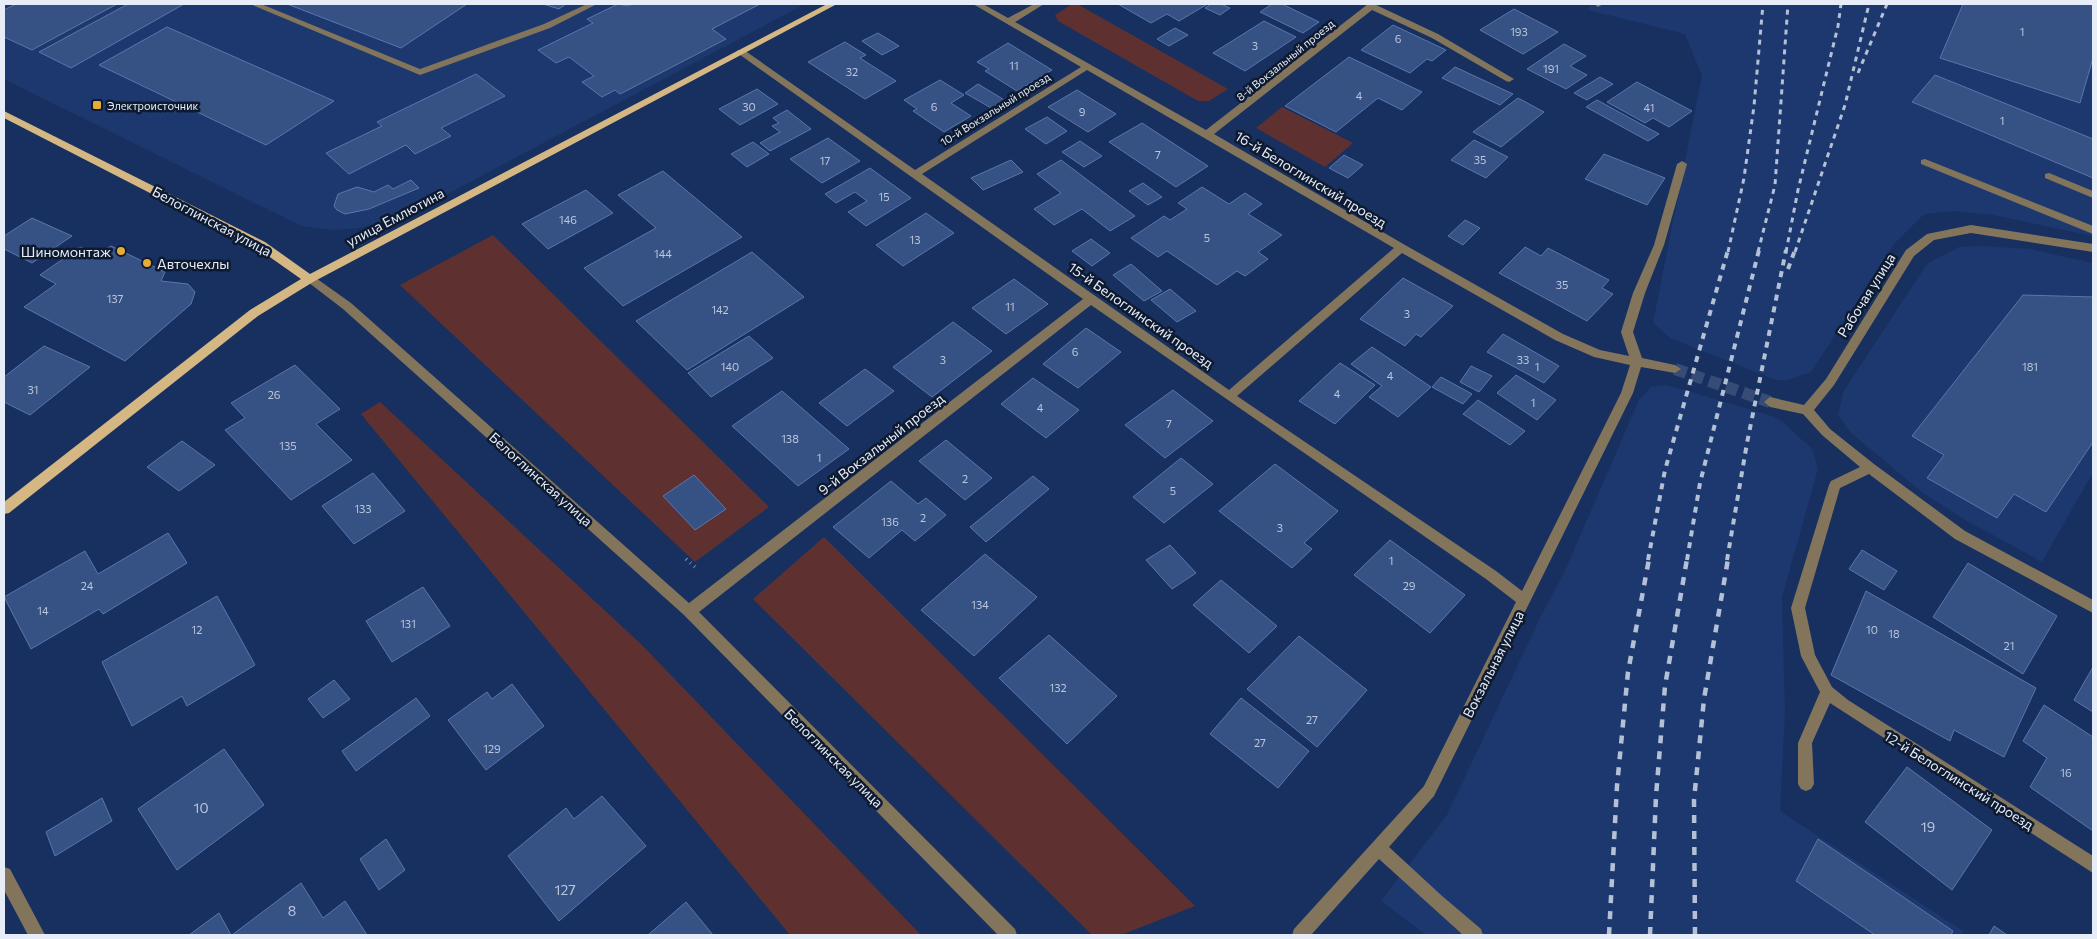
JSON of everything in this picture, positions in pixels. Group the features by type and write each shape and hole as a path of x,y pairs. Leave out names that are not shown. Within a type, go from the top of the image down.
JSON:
{"main road":[{"name":"улица Емлютина","path":"4,509 254,312 309,279 833,4"},
{"name":"Белоглинская улица","path":"4,114 260,245 309,279"}],"street":[{"path":"254,4 420,72 547,26 593,4"},
{"name":"16-й Белоглинский проезд","path":"977,4 1208,134 1401,248 1559,337 1598,354 1675,369"},
{"path":"1009,21 1040,4"},
{"name":"8-й Вокзальный проезд","path":"1208,134 1371,6 1435,36 1509,79"},
{"name":"15-й Белоглинский проезд","path":"741,52 1229,396 1491,575 1524,601"},
{"name":"10-й Вокзальный проезд","path":"915,174 1088,66"},
{"path":"1925,162 2093,230"},
{"path":"1637,362 1627,332 1639,293 1659,245 1682,164"},
{"path":"2049,176 2093,195"},
{"name":"Рабочая улица","path":"1806,410 1830,382 1910,253 1932,238 1971,229 2093,248"},
{"path":"1229,396 1401,248"},
{"name":"Белоглинская улица","path":"309,279 347,306 688,611 1009,935"},
{"name":"9-й Вокзальный проезд","path":"688,611 1091,299"},
{"name":"Вокзальная улица","path":"1300,935 1429,792 1627,393 1637,362"},
{"path":"1770,402 1806,410 1826,432 1870,468 1960,535 2093,607"},
{"path":"1806,784 1804,743 1827,692 1808,656 1798,608 1835,485 1870,468"},
{"name":"12-й Белоглинский проезд","path":"1827,692 1842,706 2093,865"},
{"path":"1379,848 1435,901 1475,935"},
{"path":"4,875 36,935"}],"shaded area":[{"path":"4,4 805,4 423,207 399,217 360,228 335,230 301,226 4,79"},
{"path":"1072,4 1077,4 1228,89 1209,101 1198,101 1058,21 1055,15"},
{"path":"1591,4 2093,4 2093,236 1993,215 1954,211 1924,214 1895,243 1811,372 1788,380 1776,380 1670,338 1653,323 1702,76 1685,34 1588,10"},
{"path":"1282,107 1353,143 1325,167 1256,128"},
{"path":"493,235 769,507 695,562 400,285"},
{"path":"1981,246 2030,249 2093,263 2093,472 2042,562 1969,522 1923,493 1850,432 1838,415 1843,392 1927,264 1959,247"},
{"path":"1667,385 1772,416 1783,422 1812,449 1818,469 1782,597 1785,712 1780,811 1963,931 1961,935 1426,935 1381,901 1447,815 1542,614 1564,573 1639,400 1651,387"},
{"path":"380,402 641,644 921,935 790,935 361,414"},
{"path":"824,537 1195,906 1121,935 1092,935 753,599"}],"building":[{"path":"16,4 117,4 32,50 4,37 4,10"},
{"path":"128,4 184,4 71,68 39,52"},
{"path":"287,4 467,4 401,48"},
{"path":"543,4 566,4 559,9"},
{"path":"618,4 628,6 633,4 760,4 712,29 726,39 620,94 615,90 602,97 582,82 594,76 569,57 556,63 538,50 593,23 587,19"},
{"path":"1118,4 1206,5 1179,21 1167,14 1151,23"},
{"path":"1211,4 1221,4 1230,8 1220,15 1205,8"},
{"path":"1272,4 1282,4 1319,22 1303,33 1260,12"},
{"path":"1963,4 2093,4 2093,58 2080,103 1940,58"},
{"path":"1514,9 1558,32 1523,54 1480,30"},
{"path":"1264,21 1296,37 1245,71 1213,53"},
{"path":"1393,25 1446,50 1432,61 1427,59 1410,73 1361,50"},
{"path":"167,27 334,101 266,145 99,65"},
{"path":"1175,28 1188,35 1169,46 1157,39"},
{"path":"878,33 899,46 882,55 862,41"},
{"path":"845,42 866,55 860,58 896,81 865,99 808,62"},
{"path":"1008,43 1052,70 1017,91 985,71 989,69 977,62"},
{"path":"1564,44 1586,56 1570,66 1587,75 1566,89 1527,69"},
{"path":"1349,57 1422,92 1402,110 1378,98 1336,132 1285,106"},
{"path":"1455,67 1513,94 1500,105 1442,78"},
{"path":"476,74 505,96 441,128 451,136 415,154 406,145 349,174 326,153 382,126 377,122"},
{"path":"1935,75 2093,139 2093,178 1912,102"},
{"path":"1600,77 1613,84 1587,100 1574,93"},
{"path":"940,80 964,95 951,103 971,116 944,132 913,111 917,109 904,100"},
{"path":"1637,82 1692,111 1669,127 1653,118 1645,123 1607,102"},
{"path":"978,84 1006,101 993,109 965,93"},
{"path":"757,89 778,104 740,125 719,109"},
{"path":"1077,90 1116,114 1088,132 1048,107"},
{"path":"1518,98 1544,112 1501,147 1473,132"},
{"path":"1597,100 1659,134 1648,141 1586,107"},
{"path":"787,110 811,129 770,151 760,143 780,132 772,126 779,123 773,118"},
{"path":"1047,117 1067,131 1046,144 1025,129"},
{"path":"1142,123 1208,166 1176,187 1109,142"},
{"path":"828,138 860,161 822,183 790,159"},
{"path":"1474,140 1508,157 1486,178 1451,160"},
{"path":"1080,141 1102,156 1084,167 1062,152"},
{"path":"753,142 769,154 747,167 731,154"},
{"path":"1604,154 1665,178 1647,205 1585,179"},
{"path":"1344,155 1363,165 1348,178 1329,168"},
{"path":"1011,160 1023,172 983,190 971,178"},
{"path":"1061,160 1135,216 1110,231 1082,209 1054,225 1034,209 1061,193 1037,174"},
{"path":"870,168 911,198 866,226 848,212 867,201 855,192 836,203 825,194"},
{"path":"663,171 742,237 623,306 584,268 656,228 618,195"},
{"path":"411,180 419,188 369,209 345,214 334,206 338,194 357,187 374,192 388,185 393,189"},
{"path":"1143,183 1162,197 1148,205 1129,191"},
{"path":"1202,187 1229,204 1245,193 1262,204 1248,214 1282,235 1258,252 1268,259 1245,276 1237,271 1217,285 1167,251 1158,257 1131,238 1164,216 1170,220 1187,209 1178,203"},
{"path":"586,190 613,213 548,249 522,224"},
{"path":"926,213 954,233 903,266 876,245"},
{"path":"32,218 72,236 32,263 4,249 4,236"},
{"path":"1465,220 1480,228 1463,245 1448,236"},
{"path":"1091,239 1110,253 1092,266 1072,251"},
{"path":"111,246 165,272 161,281 188,284 195,292 191,304 125,361 24,307 56,284 40,275 80,247 97,255"},
{"path":"1525,247 1541,256 1548,248 1609,280 1602,288 1613,294 1587,321 1499,273"},
{"path":"752,252 804,297 687,370 636,321"},
{"path":"1131,264 1162,291 1144,301 1113,275"},
{"path":"1403,278 1453,306 1421,337 1416,334 1405,346 1360,319"},
{"path":"1014,279 1048,304 1006,334 972,308"},
{"path":"1170,289 1196,311 1177,322 1151,300"},
{"path":"2023,295 2093,297 2093,442 2046,512 2014,494 1997,518 1927,478 1944,455 1912,436"},
{"path":"953,322 992,351 932,397 893,367"},
{"path":"1086,328 1121,352 1078,388 1043,364"},
{"path":"1503,334 1559,366 1544,383 1487,352"},
{"path":"749,336 773,358 711,397 688,373"},
{"path":"44,346 90,367 30,415 4,402 4,377"},
{"path":"1372,347 1431,387 1398,417 1369,397 1382,386 1351,364"},
{"path":"1340,363 1375,385 1335,424 1299,401"},
{"path":"295,365 340,409 316,424 352,460 291,500 225,430 245,418 231,403"},
{"path":"1471,366 1492,376 1479,392 1460,382"},
{"path":"865,369 894,391 847,426 819,403"},
{"path":"1516,375 1556,400 1537,420 1497,393"},
{"path":"1441,377 1472,394 1463,404 1432,387"},
{"path":"1033,378 1079,410 1046,438 1001,404"},
{"path":"1173,390 1213,421 1165,458 1125,425"},
{"path":"782,391 849,449 798,486 732,426"},
{"path":"1478,400 1525,431 1510,445 1463,414"},
{"path":"946,440 992,478 965,500 919,461"},
{"path":"182,441 215,465 179,491 147,467"},
{"path":"1181,458 1213,484 1164,523 1133,497"},
{"path":"1275,464 1338,511 1304,543 1312,549 1292,568 1219,511"},
{"path":"373,473 405,511 354,544 322,506"},
{"path":"694,475 726,509 695,530 663,496"},
{"path":"1033,476 1049,489 986,542 970,527"},
{"path":"891,481 918,504 926,498 946,515 915,541 902,530 869,558 833,527"},
{"path":"168,533 187,563 103,614 99,609 31,649 4,597 85,551 98,574"},
{"path":"1390,540 1465,595 1430,633 1354,575"},
{"path":"1170,545 1196,573 1172,589 1146,560"},
{"path":"1862,550 1897,571 1884,590 1849,569"},
{"path":"985,554 1037,597 974,656 921,610"},
{"path":"1968,563 2057,616 2023,674 1933,617"},
{"path":"1221,580 1277,626 1249,653 1193,605"},
{"path":"423,587 450,626 392,662 366,621"},
{"path":"1866,591 2036,688 2004,757 1954,730 1950,741 1831,675"},
{"path":"217,596 255,665 187,706 182,696 132,726 102,662"},
{"path":"1049,635 1117,696 1067,744 999,678"},
{"path":"1299,636 1367,690 1317,747 1247,689"},
{"path":"2093,667 2093,712 2074,700"},
{"path":"334,680 350,699 323,718 308,699"},
{"path":"512,684 544,726 486,770 448,720 487,692 492,699"},
{"path":"416,698 430,716 356,771 342,751"},
{"path":"1241,698 1309,751 1278,788 1210,734"},
{"path":"2044,705 2093,737 2093,831 2030,787 2047,758 2023,741"},
{"path":"224,749 264,805 177,870 138,809"},
{"path":"1907,767 1992,830 1952,890 1865,822"},
{"path":"602,796 646,846 559,921 508,856 566,808 574,819"},
{"path":"102,798 112,821 55,856 46,832"},
{"path":"386,839 405,870 379,890 360,859"},
{"path":"1818,839 1953,931 1951,935 1875,935 1796,881"},
{"path":"301,883 323,918 345,901 367,935 232,935"},
{"path":"686,902 713,935 648,935"},
{"path":"219,913 231,935 189,935"},
{"path":"1994,926 2007,935 1989,935"}],"tunnel":[{"path":"1675,369 1770,402"}],"railway":[{"path":"1728,252 1744,178 1754,106 1763,4"},
{"path":"1758,252 1775,185 1788,4"},
{"path":"1786,252 1798,190 1838,26 1841,4"},
{"path":"1795,252 1845,105 1869,4"},
{"path":"1858,73 1887,4"},
{"path":"1648,560 1665,470 1728,250"},
{"path":"1687,560 1700,483 1759,250"},
{"path":"1727,560 1747,443 1786,250"},
{"path":"1788,269 1795,250"},
{"path":"1609,935 1617,786 1628,672 1649,559"},
{"path":"1650,935 1656,796 1665,686 1687,559"},
{"path":"1695,935 1694,800 1704,699 1728,559"}],"place":[{"name":"Электроисточник","path":"97,105"},
{"name":"Шиномонтаж","path":"121,251"},
{"name":"Авточехлы","path":"147,263"}]}
